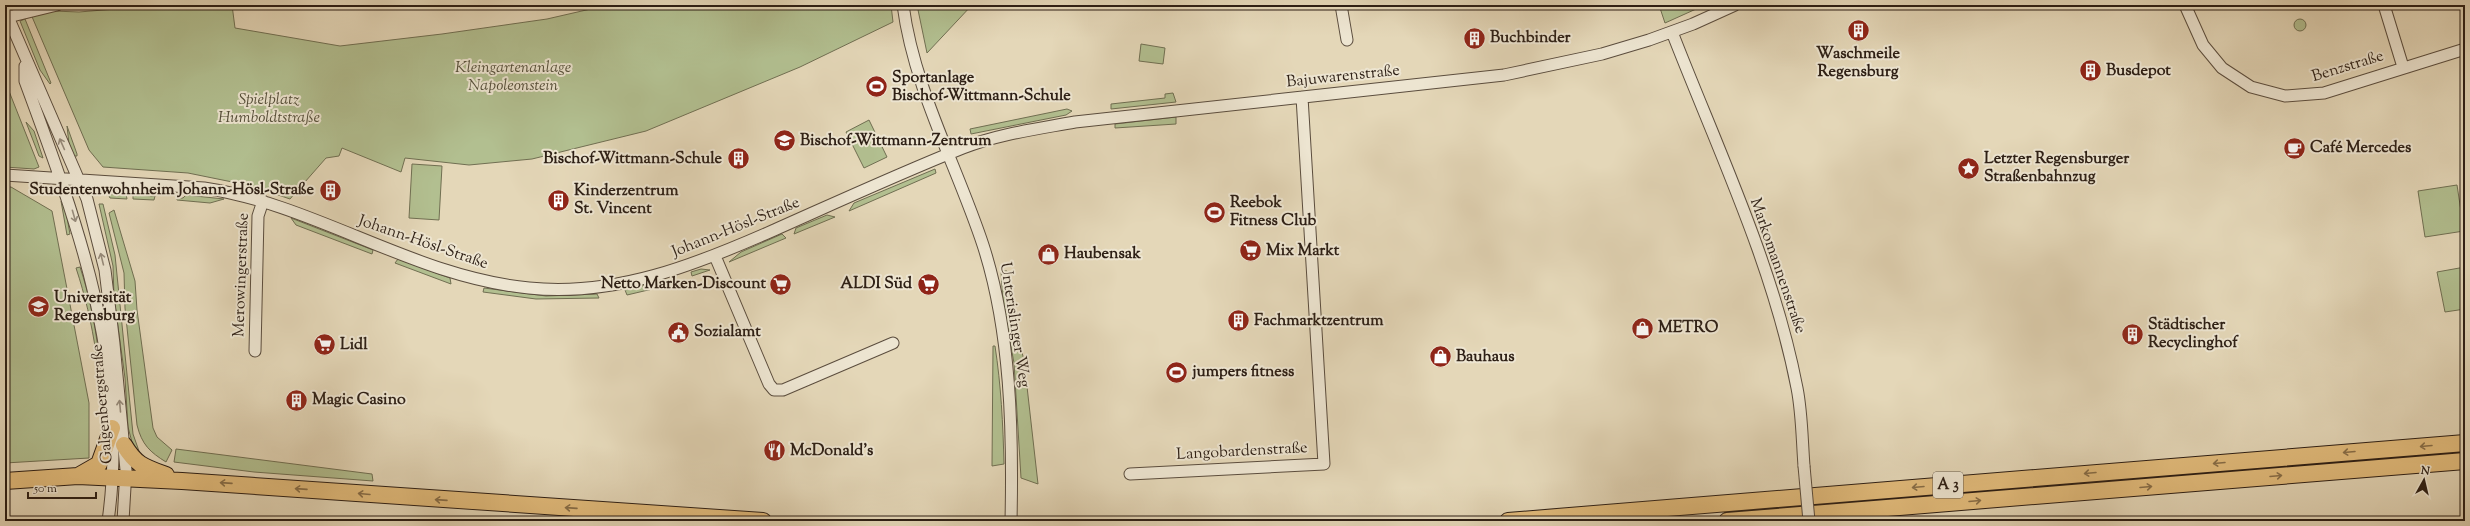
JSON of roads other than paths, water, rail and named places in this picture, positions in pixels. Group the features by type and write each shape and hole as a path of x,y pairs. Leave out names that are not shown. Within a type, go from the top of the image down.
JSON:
{"highway":[{"path":"78,476 99,464 112,428"},
{"name":"A 3","path":"1508,521 2465,443"},
{"path":"124,445 133,460 139,464 182,480"},
{"name":"A 3","path":"1727,521 2465,461"},
{"path":"5,481 78,476 182,480 763,521"}],"street":[{"path":"6,14 57,5"},
{"name":"Unterislinger Weg","path":"903,5 920,76 983,246 995,294 1010,409 1011,517"},
{"path":"1341,5 1347,40"},
{"name":"Bajuwarenstraße","path":"948,154 979,143 1074,122 1504,75 1602,54 1672,32 1735,5"},
{"name":"Benzstraße","path":"2185,5 2203,45 2211,57 2236,78 2266,92 2284,96 2318,94 2465,49"},
{"path":"2384,5 2403,67"},
{"name":"Galgenbergstraße","path":"6,14 24,59 87,199 105,270 124,445 119,478 110,508 108,521"},
{"name":"Markomannenstraße","path":"1672,32 1755,243 1771,291 1797,388 1809,521"},
{"name":"Galgenbergstraße","path":"24,59 25,81 61,179 100,314 107,360 112,428 125,508 123,521"},
{"name":"Langobardenstraße","path":"1130,474 1324,464 1302,97"},
{"name":"Johann-Hösl-Straße","path":"5,175 204,188 263,201 463,277 531,289 578,290 602,287 672,272 715,256 948,154"},
{"name":"Merowingerstraße","path":"255,351 258,216 263,201"},
{"path":"715,256 769,384 774,390 783,390 893,343"}],"place":[{"name":"Waschmeile Regensburg","path":"1858,31"},
{"name":"Buchbinder","path":"1474,38"},
{"name":"Busdepot","path":"2091,71"},
{"name":"Sportanlage Bischof-Wittmann-Schule","path":"877,87"},
{"name":"Bischof-Wittmann-Zentrum","path":"785,141"},
{"name":"Café Mercedes","path":"2295,148"},
{"name":"Bischof-Wittmann-Schule","path":"738,159"},
{"name":"Letzter Regensburger Straßenbahnzug","path":"1968,168"},
{"name":"Studentenwohnheim Johann-Hösl-Straße","path":"330,190"},
{"name":"Kinderzentrum St. Vincent","path":"558,200"},
{"name":"Reebok Fitness Club","path":"1214,212"},
{"name":"Mix Markt","path":"1250,251"},
{"name":"Haubensak","path":"1049,254"},
{"name":"Netto Marken-Discount","path":"781,284"},
{"name":"ALDI Süd","path":"928,284"},
{"name":"Universität Regensburg","path":"38,307"},
{"name":"Fachmarktzentrum","path":"1238,321"},
{"name":"METRO","path":"1643,328"},
{"name":"Sozialamt","path":"679,332"},
{"name":"Städtischer Recyclinghof","path":"2133,334"},
{"name":"Lidl","path":"324,345"},
{"name":"Bauhaus","path":"1440,357"},
{"name":"jumpers fitness","path":"1177,372"},
{"name":"Magic Casino","path":"296,400"},
{"name":"McDonald's","path":"775,451"}],"park label":[{"name":"Kleingartenanlage Napoleonstein","path":"513,77"},
{"name":"Spielplatz Humboldtstraße","path":"269,109"}]}
